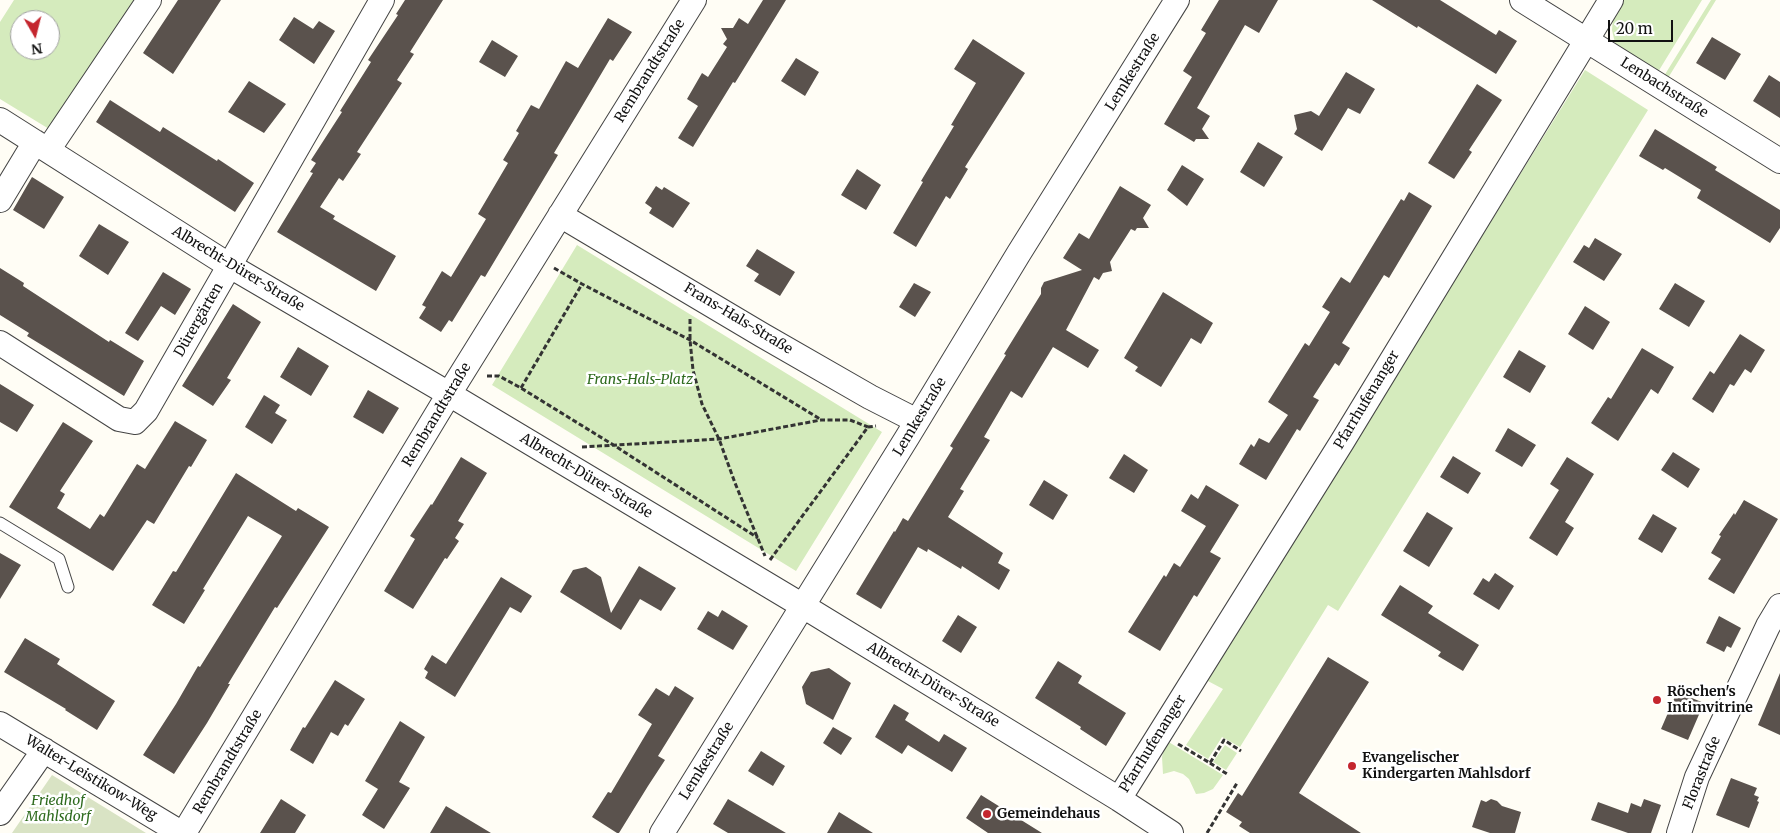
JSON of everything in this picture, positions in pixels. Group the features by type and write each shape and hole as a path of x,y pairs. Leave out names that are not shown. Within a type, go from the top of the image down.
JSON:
{"street":[{"path":"0,200 149,0"},
{"name":"Dürergärten","path":"0,343 119,420 135,422 146,411 382,0"},
{"name":"Rembrandtstraße","path":"183,833 534,256 694,0"},
{"name":"Lemkestraße","path":"662,833 1177,0"},
{"name":"Lenbachstraße","path":"1522,0 1780,161"},
{"name":"Pfarrhufenanger","path":"1119,799 1342,442 1612,0"},
{"name":"Albrecht-Dürer-Straße","path":"0,120 230,266 450,394 803,606 1119,799 1171,833"},
{"name":"Frans-Hals-Straße","path":"560,215 870,397 917,421"},
{"name":"Florastraße","path":"1679,833 1697,777 1774,629 1780,606"},
{"name":"Walter-Leistikow-Weg","path":"0,724 183,833"},
{"path":"0,813 44,750"}],"lane":[{"path":"0,522 59,559 68,587"}],"path":[{"path":"534,256 582,284 690,340 821,420"},
{"path":"521,388 582,284"},
{"path":"690,291 690,340 693,370 702,404 719,439 734,483 768,563 868,427"},
{"path":"466,368 478,376 499,376 521,388 758,538"},
{"path":"577,447 719,439 821,420 850,420 868,427 878,426"},
{"path":"1160,733 1227,774"},
{"path":"1210,763 1224,740 1242,751"},
{"path":"1208,833 1237,784"}],"green space":[{"path":"14,0 139,0 54,132 0,99 0,22"},
{"path":"1624,0 1702,0 1658,72 1619,49 1615,43 1612,30 1613,18"},
{"path":"1711,0 1716,0 1668,78 1664,76"},
{"path":"1585,70 1648,110 1338,611 1328,605 1240,747 1222,737 1208,759 1186,745 1223,689 1206,680"},
{"name":"Frans-Hals-Platz","path":"577,245 882,432 796,571 492,385"},
{"path":"1167,741 1223,775 1213,789 1196,794 1189,779 1183,774 1174,771 1163,774 1162,757"},
{"path":"1225,745 1237,753 1226,770 1213,762"},
{"name":"Friedhof Mahlsdorf","path":"52,775 146,833 12,833"}],"building":[{"path":"178,0 221,0 173,74 143,53"},
{"path":"405,0 443,0 410,52 414,54 397,80 402,83 357,152 361,154 343,181 339,178 320,207 335,216 333,219 396,256 376,291 277,232 313,173 310,172 316,163 311,160 342,112 340,111 371,62 368,60 398,15 396,14"},
{"path":"763,0 786,0 693,147 678,138 698,106 687,99 702,73 708,77 727,47 723,44 727,39 721,28 733,28 739,18 748,24"},
{"path":"1219,0 1278,0 1259,33 1245,25 1197,108 1210,116 1202,129 1209,139 1196,139 1194,142 1164,124 1192,77 1183,71 1206,33 1201,30"},
{"path":"1372,0 1440,0 1496,35 1499,30 1517,41 1496,74"},
{"path":"294,17 313,29 319,21 335,31 314,64 279,40"},
{"path":"608,18 632,32 613,61 610,59 554,153 558,155 485,277 481,275 452,322 449,320 441,332 419,318 426,307 422,305 442,271 451,277 486,219 478,214 508,163 503,160 519,133 516,131 531,105 539,109 566,61 578,68"},
{"path":"1712,37 1741,54 1725,80 1696,63"},
{"path":"973,39 1025,73 965,167 968,169 950,199 946,196 916,247 893,233 954,126 951,125 976,83 954,69"},
{"path":"492,40 518,56 505,77 479,62"},
{"path":"796,58 819,72 805,96 781,81"},
{"path":"1346,72 1375,89 1360,114 1348,108 1322,151 1294,134 1297,129 1294,115 1311,111 1319,116"},
{"path":"1769,75 1780,82 1780,118 1753,101"},
{"path":"249,81 286,104 264,133 228,112"},
{"path":"1477,84 1502,100 1469,150 1472,152 1454,179 1428,163"},
{"path":"110,100 160,132 163,127 217,161 218,159 254,183 235,212 96,122"},
{"path":"1655,129 1717,167 1715,170 1780,210 1780,228 1770,243 1697,198 1701,190 1665,168 1663,170 1639,156"},
{"path":"1258,142 1283,157 1264,187 1240,172"},
{"path":"1182,165 1204,179 1187,206 1167,190"},
{"path":"857,169 881,185 866,210 841,195"},
{"path":"32,177 64,197 44,229 13,210"},
{"path":"656,186 662,190 664,187 690,203 673,228 649,213 652,208 645,203"},
{"path":"1120,186 1151,205 1143,218 1149,228 1137,228 1135,231 1131,229 1110,262 1112,271 1103,273 1099,280 1094,277 1066,330 1099,350 1088,368 1053,347 1022,398 1011,391 984,437 990,440 960,489 964,491 948,517 1003,553 998,563 1010,570 999,590 962,566 961,569 928,549 927,552 918,547 881,609 856,594 894,531 903,518 908,521 953,448 950,446 1041,294 1044,282 1082,270 1063,258 1079,233 1089,239"},
{"path":"1409,192 1432,206 1389,278 1384,275 1342,343 1350,348 1339,366 1335,363 1313,397 1319,400 1300,431 1297,429 1266,480 1239,464 1251,444 1254,447 1259,438 1269,443 1288,415 1268,402 1305,343 1309,346 1330,312 1322,307 1341,277 1350,283 1401,199 1404,201"},
{"path":"99,224 129,242 108,275 79,256"},
{"path":"1595,238 1622,254 1604,281 1573,262 1584,245 1589,248"},
{"path":"757,249 795,272 780,296 754,281 759,274 746,266"},
{"path":"0,268 24,283 23,286 109,342 110,340 144,361 124,396 27,336 29,333 0,315"},
{"path":"163,272 191,289 175,315 161,306 138,341 125,333"},
{"path":"914,283 931,292 915,317 899,307"},
{"path":"1675,283 1705,301 1689,327 1659,309"},
{"path":"1163,292 1213,323 1201,344 1191,338 1161,387 1135,371 1138,367 1124,358"},
{"path":"233,304 261,322 227,378 231,380 213,406 182,386"},
{"path":"1585,306 1610,322 1593,350 1568,334"},
{"path":"1740,334 1765,350 1751,373 1745,369 1734,386 1730,384 1713,413 1692,399 1710,371 1714,374"},
{"path":"298,347 329,366 311,396 280,377"},
{"path":"1642,348 1674,367 1658,394 1651,389 1618,441 1591,423 1608,397 1611,399"},
{"path":"1519,350 1546,366 1530,393 1503,377"},
{"path":"0,384 34,405 17,432 0,422"},
{"path":"368,390 399,408 383,434 353,417"},
{"path":"264,395 280,405 275,413 287,420 272,444 245,427"},
{"path":"175,421 207,440 154,524 147,520 113,571 9,507 63,422 93,441 60,491 65,494 57,508 90,529 100,514 104,517 137,464 145,469"},
{"path":"1508,428 1536,445 1522,467 1495,451"},
{"path":"1673,452 1700,469 1688,488 1661,470"},
{"path":"1124,454 1148,470 1134,493 1109,478"},
{"path":"1453,456 1481,473 1468,494 1440,477"},
{"path":"461,457 487,473 458,521 464,524 455,538 459,541 447,559 445,558 413,609 384,591 415,539 410,536 432,505"},
{"path":"1567,457 1594,474 1565,522 1574,528 1557,556 1529,538 1559,490 1550,484"},
{"path":"236,473 296,511 298,508 329,527 277,608 275,607 228,684 230,684 207,723 174,774 143,755 282,536 248,516 184,624 152,605 173,571 176,572"},
{"path":"1044,480 1068,495 1053,520 1029,505"},
{"path":"1206,485 1239,505 1210,552 1221,558 1197,597 1194,595 1160,651 1128,632 1164,575 1166,577 1174,563 1180,567 1206,526 1181,511 1191,494 1198,499"},
{"path":"1744,500 1778,519 1734,594 1708,579 1721,559 1711,553 1721,536 1719,535"},
{"path":"1427,512 1453,528 1429,567 1403,551"},
{"path":"1653,514 1677,528 1662,553 1638,539"},
{"path":"0,553 21,565 0,599"},
{"path":"639,566 676,588 661,611 640,599 621,630 560,592 573,570 586,567 601,577 611,613"},
{"path":"1495,573 1514,586 1499,610 1473,594 1483,578 1489,582"},
{"path":"501,577 532,596 521,613 510,607 455,697 425,678 428,672 424,669 432,655 446,664"},
{"path":"1400,585 1433,606 1428,613 1479,645 1463,671 1438,656 1441,652 1381,615"},
{"path":"722,610 748,626 733,650 697,629 708,611 718,617"},
{"path":"958,615 977,627 961,653 942,641"},
{"path":"1719,616 1741,628 1731,648 1727,646 1724,652 1706,643"},
{"path":"25,638 60,659 57,664 115,701 97,730 4,672"},
{"path":"1328,657 1369,682 1299,793 1361,833 1250,833 1239,826 1242,822 1226,812 1238,793 1242,796"},
{"path":"1058,661 1082,676 1078,683 1126,713 1106,746 1080,729 1081,727 1035,698"},
{"path":"829,668 851,683 833,720 806,704 802,687 811,672"},
{"path":"1780,673 1780,735 1758,725"},
{"path":"335,680 365,699 348,726 345,724 338,736 331,732 313,764 290,750 303,727 305,728"},
{"path":"675,686 694,698 658,756 665,760 619,833 617,833 592,817 608,792 611,793 652,724 638,715 656,688 669,696"},
{"path":"1677,692 1704,703 1688,740 1661,729"},
{"path":"894,704 909,713 905,720 939,742 944,734 967,748 952,772 908,745 902,754 875,737"},
{"path":"400,721 425,737 399,782 410,788 384,829 362,815 378,789 365,781"},
{"path":"833,727 852,738 841,755 823,743"},
{"path":"761,751 785,766 773,786 748,771"},
{"path":"1731,778 1757,788 1754,795 1759,797 1757,801 1759,802 1749,828 1716,815"},
{"name":"Gemeindehaus","path":"981,795 1042,833 988,833 966,818"},
{"path":"281,799 306,815 295,833 260,833"},
{"path":"728,799 786,833 728,833 713,824"},
{"path":"1491,799 1497,801 1502,806 1521,812 1515,833 1490,833 1472,827 1481,800 1486,802"},
{"path":"1644,799 1661,805 1651,833 1628,833 1591,820 1598,802 1628,813 1631,803 1641,807"},
{"path":"446,806 491,833 430,833"},
{"path":"839,812 873,833 827,833"}],"place":[{"name":"Röschen's Intimvitrine","path":"1657,700"},
{"name":"Evangelischer Kindergarten Mahlsdorf","path":"1352,766"},
{"name":"Gemeindehaus","path":"987,814"}]}
